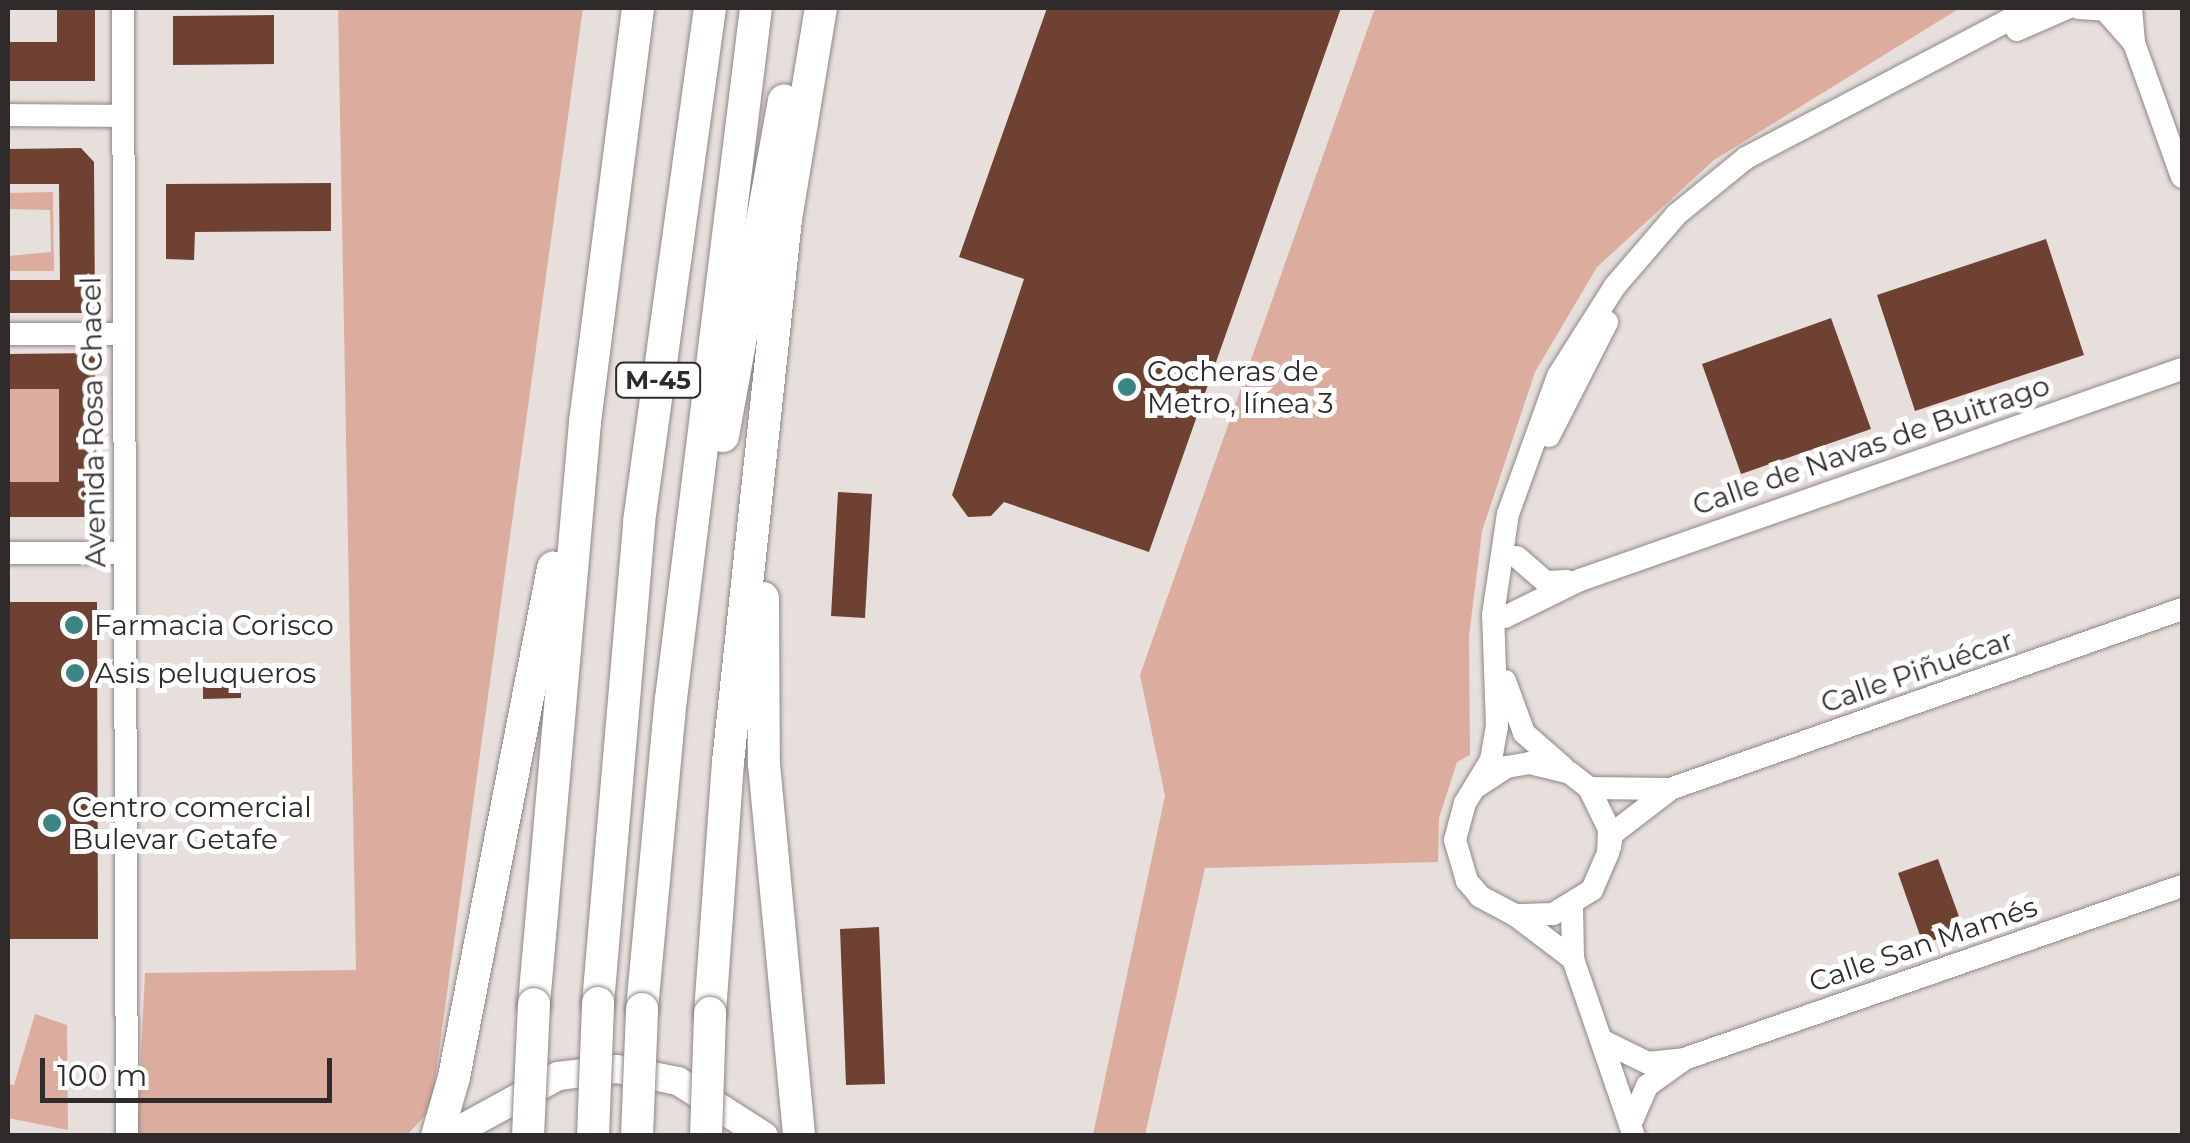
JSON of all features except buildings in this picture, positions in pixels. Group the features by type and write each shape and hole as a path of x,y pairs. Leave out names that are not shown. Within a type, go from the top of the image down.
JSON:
{"highway":[{"path":"528,1136 534,1004 585,422 638,8"},
{"name":"M-45","path":"593,1136 598,1003 640,522 710,8"},
{"name":"M-45","path":"637,1136 642,1009 690,555 756,8"},
{"path":"690,555 710,509 801,8"},
{"path":"706,1136 710,1012 728,762 786,219 821,8"},
{"path":"439,1135 454,1077 585,422"},
{"path":"762,439 764,764 799,1136"}],"main road":[{"path":"439,1135 558,1076 617,1069 678,1081 764,1136"}],"street":[{"name":"Avenida Rosa Chacel","path":"124,8 120,334 125,553 127,1136"},
{"path":"1573,959 1516,916 1480,896 1458,861 1458,822 1492,760 1497,726 1493,614 1508,514 1558,376 1614,286 1677,214 1746,158 2032,8"},
{"path":"1516,916 1572,906 1592,890 1609,851 1609,829 1589,788 1524,733 1507,699 1505,617 1537,460 1622,292 1722,191 1806,137 2067,8"},
{"path":"2078,8 2105,10 2134,43"},
{"path":"2131,8 2134,43 2182,177"},
{"path":"8,116 123,116"},
{"path":"8,334 120,334"},
{"name":"Calle de Navas de Buitrago","path":"1505,617 1580,580 2182,369"},
{"path":"8,554 125,553"},
{"name":"Calle de Navas de Buitrago","path":"1517,557 1546,582 1580,580"},
{"name":"Calle Piñuécar","path":"1609,851 1612,834 1670,789 2182,609"},
{"path":"1476,787 1507,767 1530,763 1570,773"},
{"name":"Calle Piñuécar","path":"1589,788 1670,789"},
{"name":"Calle San Mamés","path":"1601,1040 1648,1063 1684,1059 2182,886"},
{"path":"1572,906 1573,959 1632,1130"},
{"name":"Calle San Mamés","path":"1632,1130 1647,1086 1684,1059"}],"shaded area":[{"path":"338,8 583,8 431,1109 407,1135 137,1136 145,973 356,970"},
{"path":"1375,8 1960,8 1714,160 1597,267 1535,372 1482,531 1469,636 1470,755 1457,762 1439,818 1438,862 1205,868 1145,1135 1093,1135 1165,796 1140,675"},
{"path":"53,192 54,271 8,271 8,256 51,252 50,210 8,209 8,193"},
{"path":"8,389 59,389 59,482 8,482"},
{"path":"35,1014 67,1025 68,1130 8,1118 8,1084 14,1085"}],"place":[{"name":"Cocheras de Metro, línea 3","path":"1127,387"},
{"name":"Farmacia Corisco","path":"74,625"},
{"name":"Asis peluqueros","path":"75,673"},
{"name":"Centro comercial Bulevar Getafe","path":"52,823"}]}
